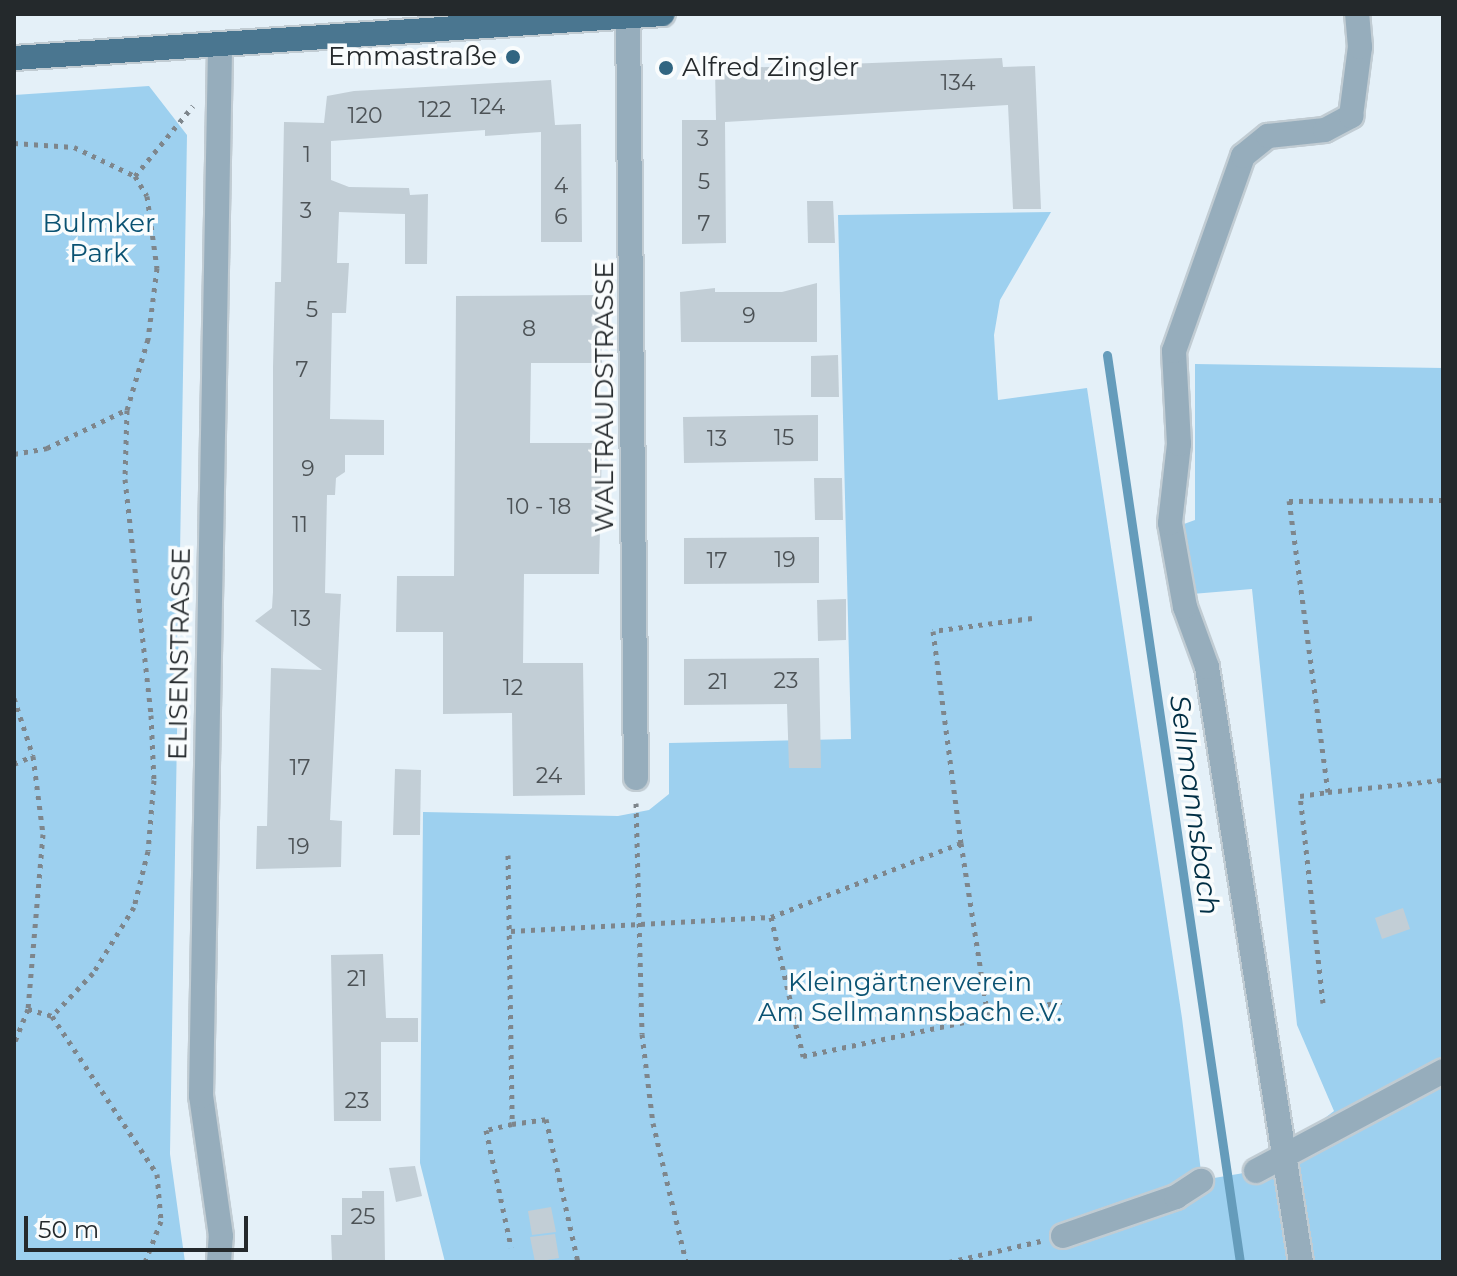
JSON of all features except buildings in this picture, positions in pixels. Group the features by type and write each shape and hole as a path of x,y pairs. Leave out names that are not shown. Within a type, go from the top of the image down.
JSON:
{"main road":[{"path":"14,58 220,45 520,19 663,14"}],"street":[{"path":"1301,1262 1207,667 1185,607 1170,523 1179,444 1174,351 1243,156 1268,136 1325,130 1351,116 1360,47 1357,14"},
{"name":"WALTRAUDSTRASSE","path":"628,16 636,778"},
{"name":"ELISENSTRASSE","path":"219,1262 221,1236 201,1096 220,45"},
{"path":"1256,1171 1443,1071"},
{"path":"1063,1236 1176,1197 1201,1181"}],"path":[{"path":"135,176 191,108 221,90"},
{"path":"14,143 74,147 135,176 147,196 157,268 148,339 127,410 128,534 154,780 148,851 134,907 93,973 52,1016"},
{"path":"14,454 47,448 127,410"},
{"path":"1328,792 1289,501 1443,500"},
{"path":"988,1017 933,631 1032,618"},
{"path":"14,698 33,756 43,834 28,1009 14,1044"},
{"path":"14,764 33,756"},
{"path":"636,778 637,925 653,1123 686,1262"},
{"path":"1323,1003 1300,796 1443,780"},
{"path":"511,931 771,917 961,843"},
{"path":"508,855 512,1124"},
{"path":"771,917 803,1056 1065,1001"},
{"path":"28,1009 52,1016 157,1174 161,1221 145,1262"},
{"path":"511,1247 486,1130 546,1119 578,1262"},
{"path":"949,1262 1063,1236"}],"green space":[{"name":"Bulmker Park","path":"149,86 187,135 170,1154 185,1262 14,1262 14,95"},
{"name":"Kleingärtnerverein Am Sellmannsbach e.V.","path":"1051,212 1000,300 994,335 998,400 1087,388 1182,1018 1202,1180 1256,1171 1334,1111 1297,1025 1252,589 1192,594 1184,524 1195,520 1195,364 1443,368 1443,1262 445,1262 420,1163 423,812 618,816 649,810 669,794 669,743 851,739 838,215"}],"waterway":[{"name":"Sellmannsbach","path":"1107,355 1240,1262"}],"place":[{"name":"Emmastraße","path":"513,57"},
{"name":"Alfred Zingler","path":"666,68"}]}
